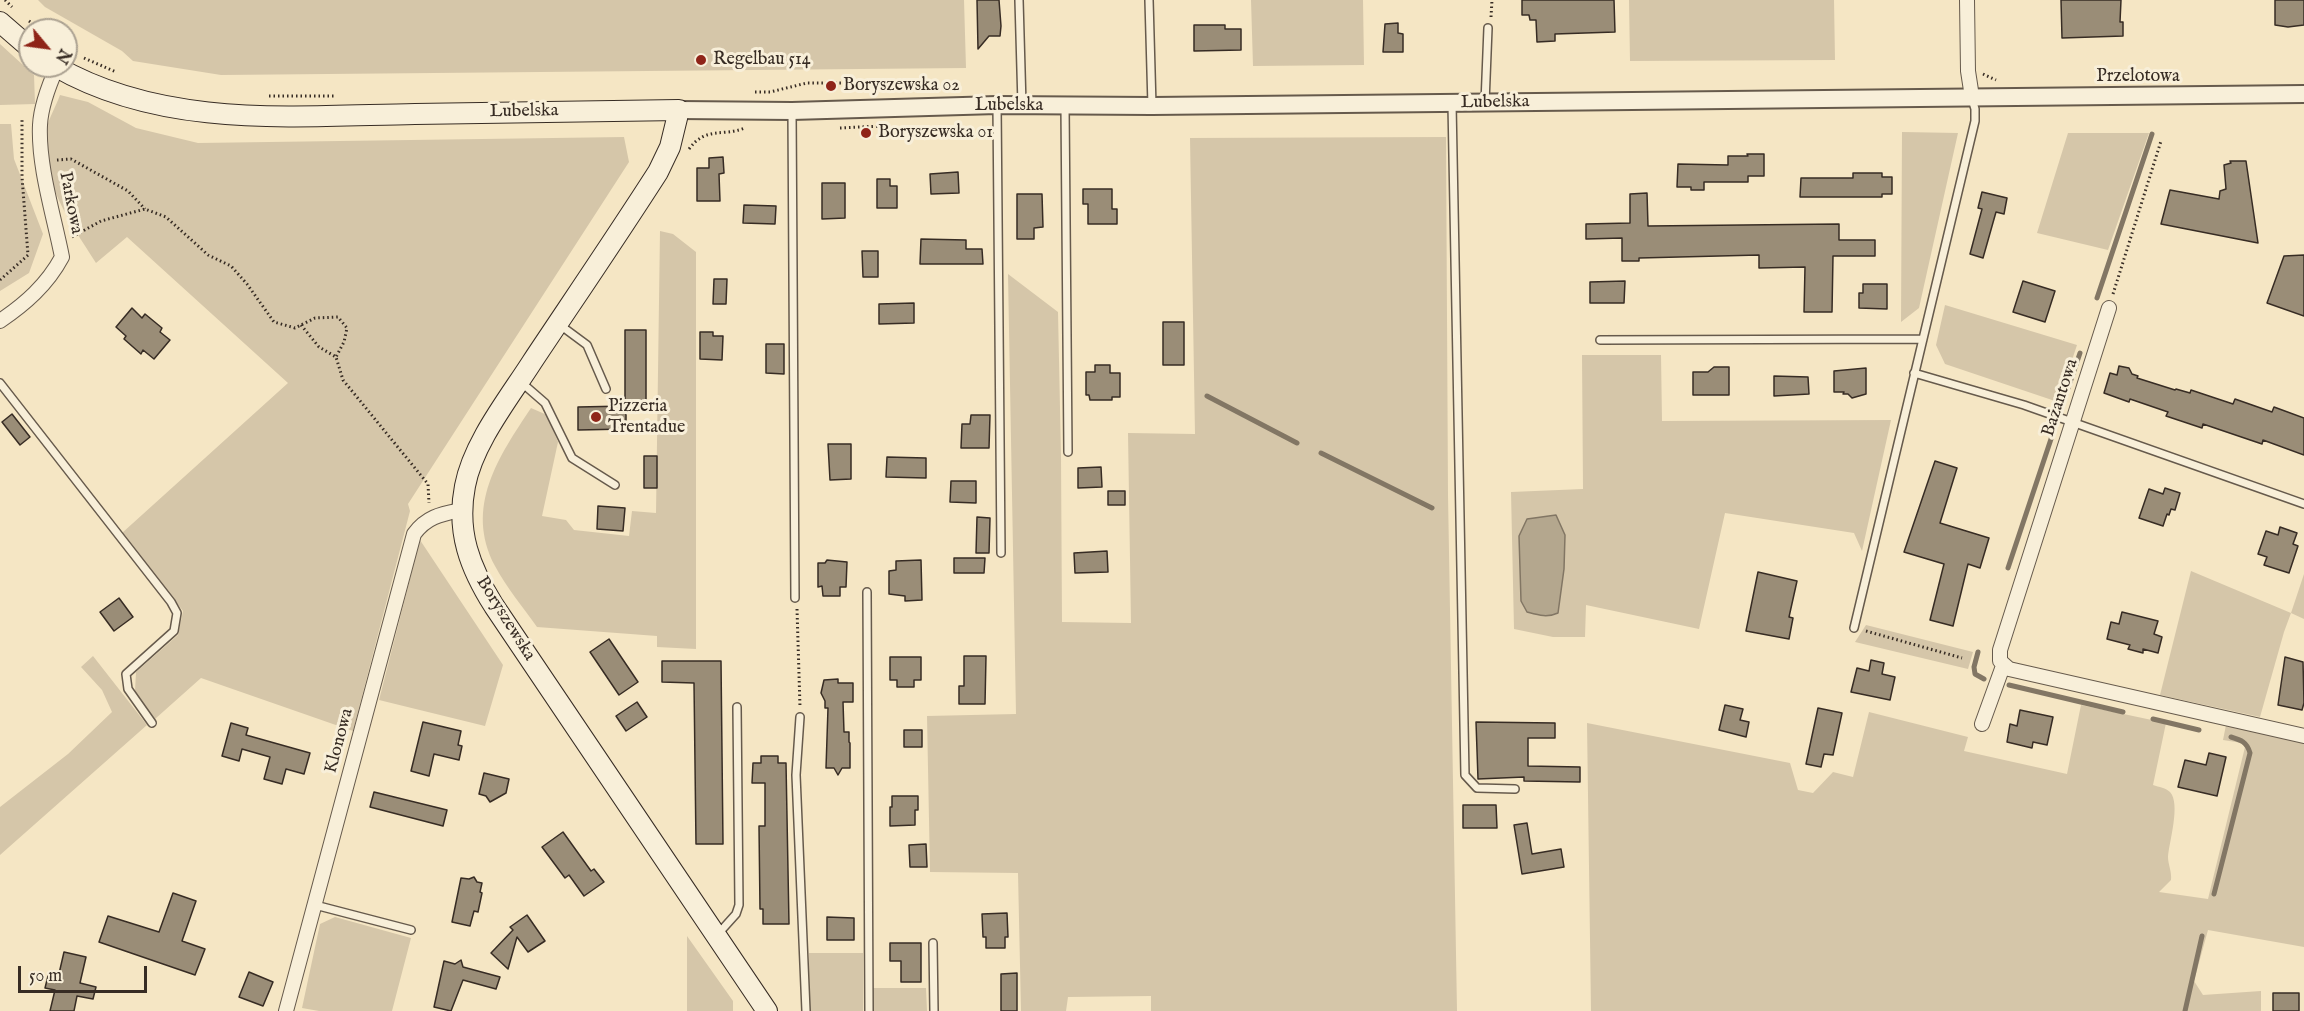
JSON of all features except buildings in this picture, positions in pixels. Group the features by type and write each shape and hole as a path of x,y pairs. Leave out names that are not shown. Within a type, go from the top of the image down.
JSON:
{"main road":[{"path":"0,22 18,38"},
{"name":"Lubelska","path":"78,76 129,97 186,111 266,117 679,110"},
{"name":"Boryszewska","path":"679,110 665,159 489,429 465,484 462,510 465,541 470,562 481,584 767,1011"}],"street":[{"path":"1967,0 1968,71 1972,97"},
{"name":"Parkowa","path":"0,321 26,304 55,271 62,257 43,161 40,124 46,93 52,78"},
{"name":"Przelotowa","path":"1972,97 2304,94"},
{"name":"Lubelska","path":"679,110 792,111 997,105 1452,104 1972,97"},
{"name":"Bażantowa","path":"1982,724 2003,666 2000,661 2001,650 2109,308"},
{"path":"430,517 462,510"},
{"name":"Klonowa","path":"286,1011 414,534 430,517"},
{"path":"2003,666 2304,736"}],"lane":[{"path":"1019,0 1022,105"},
{"path":"1149,0 1152,106"},
{"path":"1485,103 1488,28"},
{"path":"1854,628 1975,120 1972,97"},
{"path":"1452,104 1465,775 1477,788 1515,789"},
{"path":"997,105 1001,553"},
{"path":"1065,106 1068,452"},
{"path":"792,111 795,598"},
{"path":"558,324 587,345 606,389"},
{"path":"1600,340 1923,339"},
{"path":"1914,373 2073,422 2304,504"},
{"path":"520,381 545,403 572,458 615,485"},
{"path":"0,383 171,602 177,613 174,631 126,674 128,689 152,723"},
{"path":"867,592 869,1011"},
{"path":"717,936 736,914 739,905 737,707"},
{"path":"800,717 795,775 806,1011"},
{"path":"315,905 411,930"},
{"path":"933,943 934,1011"}],"path":[{"path":"1488,28 1492,0"},
{"path":"78,56 123,74"},
{"path":"744,92 756,92"},
{"path":"264,96 344,96"},
{"path":"0,280 28,255 22,177 22,118"},
{"path":"685,156 695,142 707,134 747,128"},
{"path":"2109,308 2161,141"},
{"path":"43,161 71,159 128,191 145,209 166,217 208,255 231,266 274,322 295,328 315,318 338,317 347,328 344,342 336,357"},
{"path":"60,244 101,221 145,209"},
{"path":"301,325 319,347 336,357 343,380 428,484 430,517"},
{"path":"795,598 800,717"},
{"path":"1854,628 1962,658"}],"shaded area":[{"path":"38,0 964,0 966,68 221,75 133,61 122,51 78,26 78,18 64,18 45,7"},
{"path":"1251,0 1363,0 1364,65 1253,66"},
{"path":"1629,0 1834,0 1835,60 1630,61"},
{"path":"0,44 18,60 18,78 34,78 35,104 0,105"},
{"path":"60,95 88,102 136,128 198,143 624,137 629,162 408,504 410,511 353,731 201,678 155,719 135,691 136,672 178,635 183,611 122,533 288,383 127,237 96,263 59,200 47,166 46,130"},
{"path":"0,124 11,124 14,159 43,234 29,273 0,291"},
{"path":"1902,132 1958,133 1919,308 1901,322"},
{"path":"2068,133 2149,133 2108,250 2037,233"},
{"path":"1446,137 1448,495 1457,1011 1151,1011 1151,996 1068,997 1066,1011 1021,1011 1018,873 930,872 927,716 1016,714 1008,274 1058,312 1062,622 1131,623 1128,433 1195,434 1190,138"},
{"path":"660,231 673,234 696,252 696,649 657,647 657,636 537,627 495,566 486,544 483,523 484,503 489,483 497,464 531,408 547,415 558,442 542,516 566,520 574,530 629,536 632,511 656,513"},
{"path":"1945,305 2077,345 2058,402 1945,364 1936,345"},
{"path":"1582,355 1661,355 1662,421 1891,420 1862,551 1854,533 1725,513 1699,629 1586,605 1585,637 1553,637 1514,629 1511,492 1583,489","holes":["1521,562 1558,613 1543,615 1521,601"]},
{"path":"1556,515 1565,535 1564,569 1558,613 1539,615 1527,612 1521,601 1519,536 1527,519"},
{"path":"420,540 503,665 485,726 379,700"},
{"path":"2191,571 2291,613 2260,717 2160,695"},
{"path":"2304,574 2304,619 2291,613"},
{"path":"1866,625 1973,652 1968,669 1855,642"},
{"path":"93,656 147,725 0,855 0,807 68,754 112,712 102,690 81,667"},
{"path":"2081,705 2166,723 2153,785 2170,792 2174,805 2174,823 2168,857 2171,880 2159,892 2208,899 2245,747 2242,743 2223,740 2226,725 2304,742 2304,947 2208,930 2194,981 2203,995 2261,991 2261,1011 1591,1011 1587,723 1790,763 1798,790 1813,793 1833,772 1853,777 1869,712 1968,737 1964,751 2067,774"},
{"path":"335,917 411,938 392,1011 319,1011 302,1008 320,924"},
{"path":"687,936 733,1001 733,1011 687,1011"},
{"path":"809,953 863,953 863,1011 809,1011"},
{"path":"873,988 926,988 927,1011 873,1011"}],"waterway":[{"path":"2097,298 2152,134"},
{"path":"2064,400 2080,353"},
{"path":"1207,396 1297,443"},
{"path":"2008,568 2052,436"},
{"path":"1321,453 1432,508"},
{"path":"1978,652 1974,667 1975,674 1984,679"},
{"path":"2009,685 2123,712"},
{"path":"2153,719 2199,730"},
{"path":"2214,894 2250,753 2243,742 2231,737"},
{"path":"2185,1011 2202,936"}],"place":[{"name":"Regelbau 514","path":"701,60"},
{"name":"Boryszewska 02","path":"831,86"},
{"name":"Boryszewska 01","path":"866,133"},
{"name":"Pizzeria Trentadue","path":"596,417"}]}
